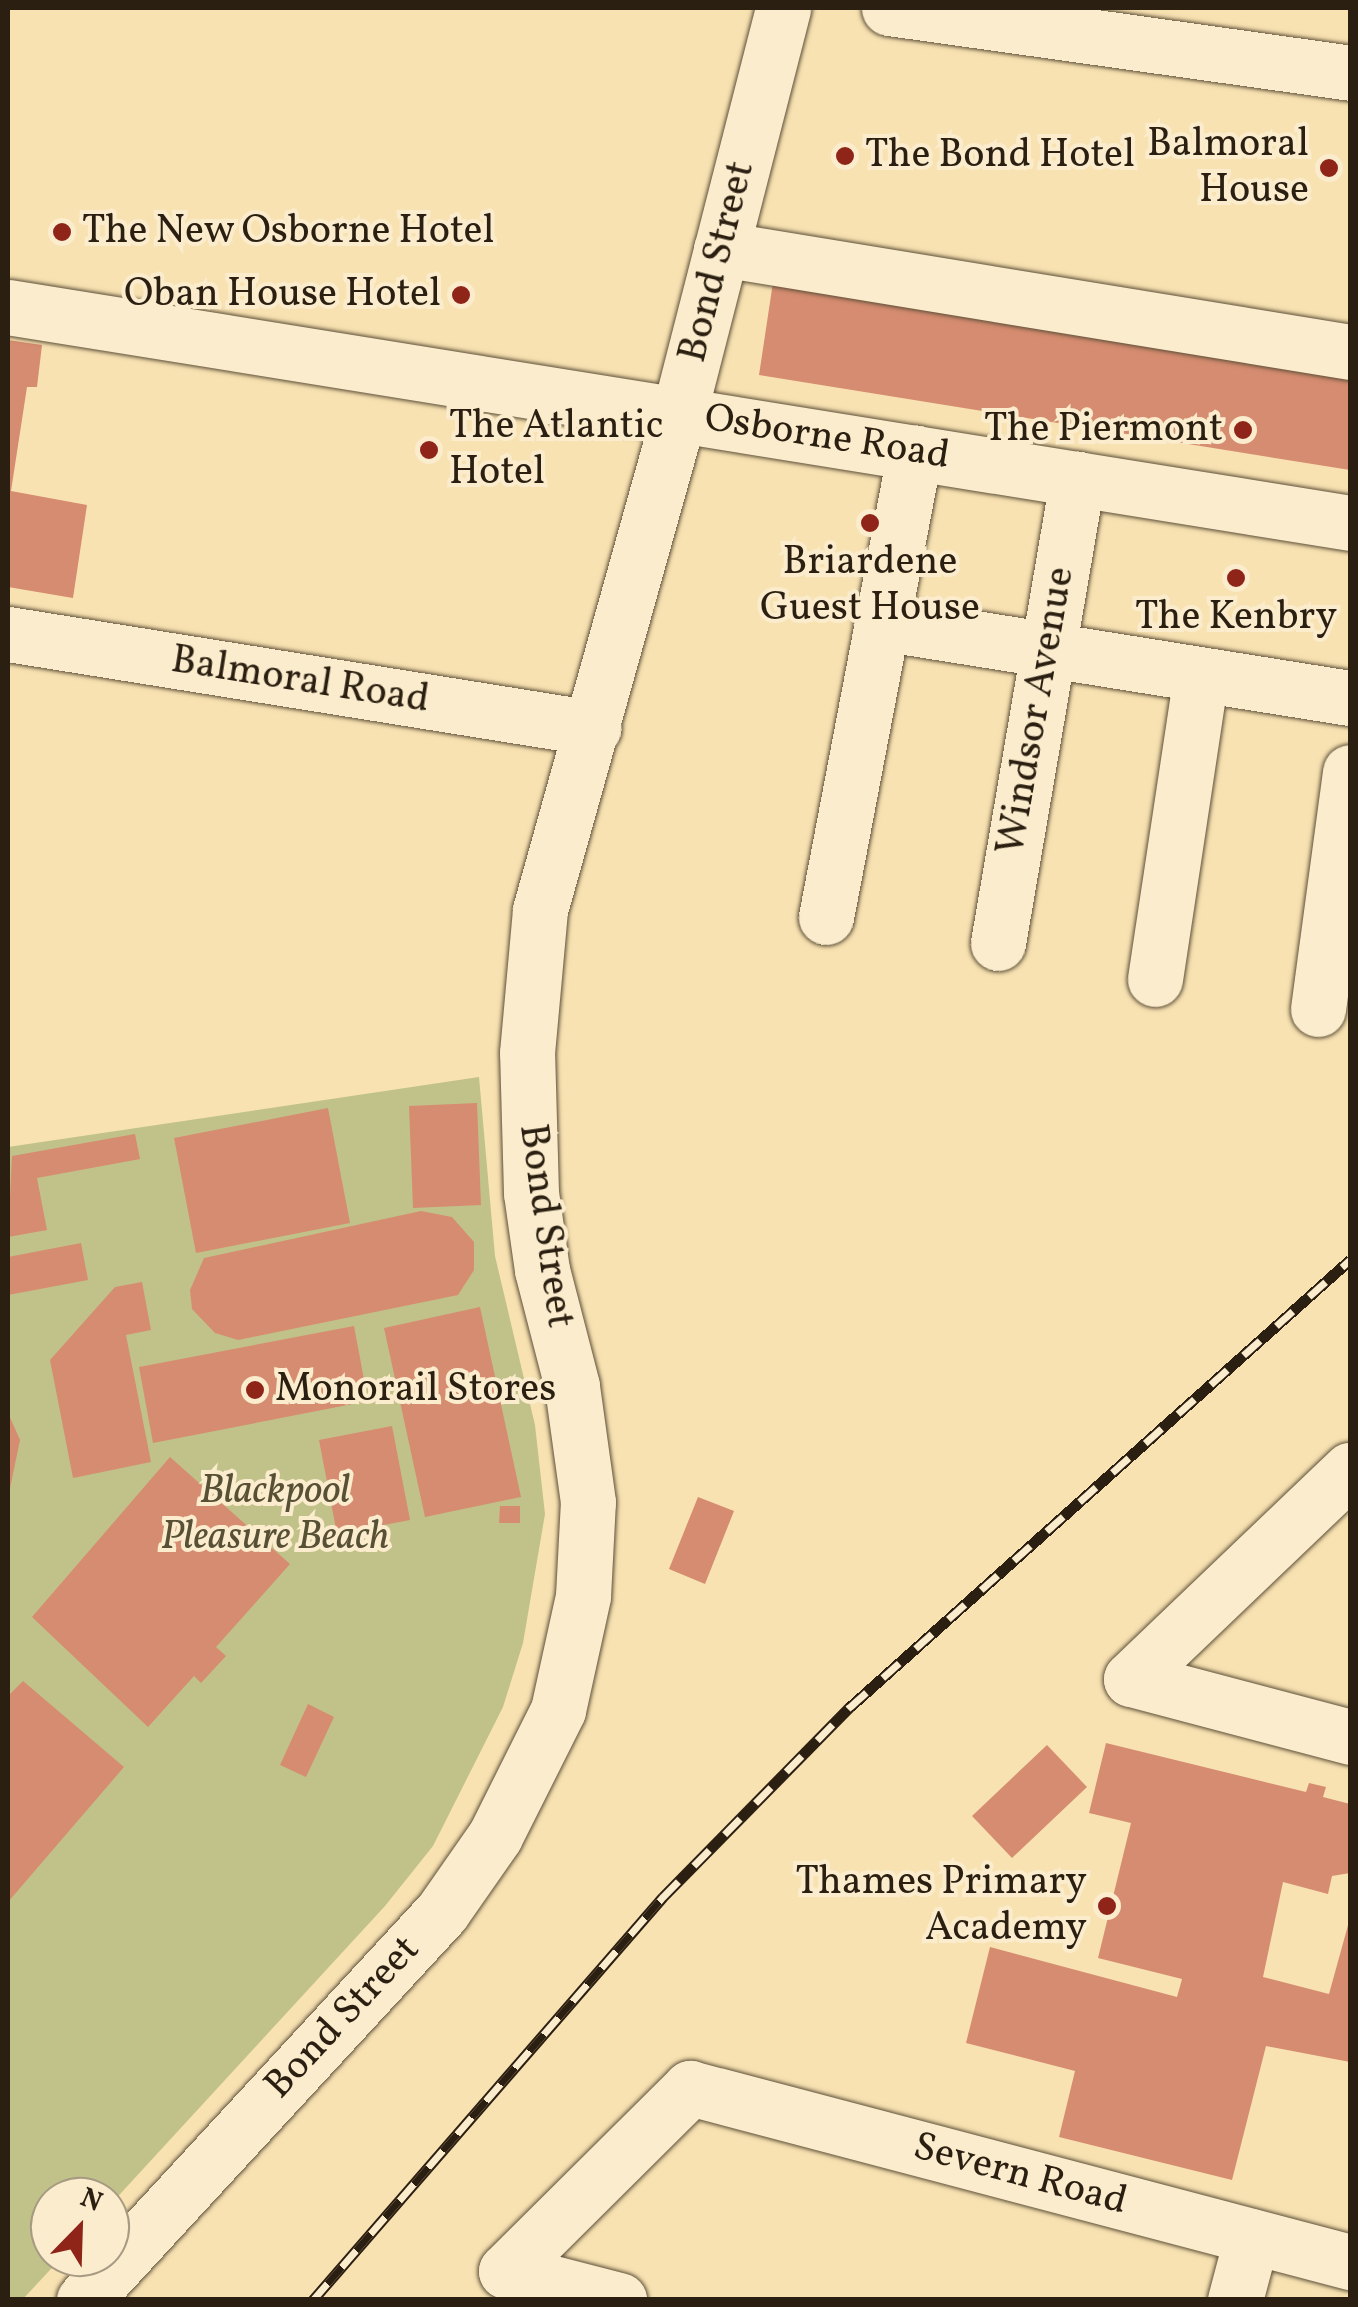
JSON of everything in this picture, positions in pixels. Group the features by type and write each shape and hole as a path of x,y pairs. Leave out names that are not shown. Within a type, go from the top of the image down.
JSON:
{"street":[{"name":"Bond Street","path":"84,2300 442,1912 495,1836 558,1710 583,1596 588,1502 572,1386 542,1270 531,1193 527,1053 540,910 679,414 782,8"},
{"path":"889,8 1350,73"},
{"path":"721,249 1350,352"},
{"name":"Osborne Road","path":"8,307 1350,523"},
{"path":"826,917 915,452"},
{"name":"Windsor Avenue","path":"998,943 1077,479"},
{"path":"882,623 1350,698"},
{"name":"Balmoral Road","path":"8,634 593,728"},
{"path":"1155,978 1201,674"},
{"path":"1318,1009 1350,772"},
{"path":"1350,1470 1131,1679 1350,1737"},
{"name":"Severn Road","path":"619,2300 506,2271 690,2088 1350,2262"},
{"path":"1235,2300 1252,2236"}],"green space":[{"name":"Blackpool Pleasure Beach","path":"479,1077 495,1256 535,1425 545,1514 523,1643 503,1707 433,1846 385,1906 130,2183 130,2177 30,2177 30,2277 43,2277 23,2299 8,2300 8,1147"}],"building":[{"path":"775,269 1350,362 1350,470 759,375"},
{"path":"8,340 42,345 37,387 27,387 11,491 87,505 73,598 8,587"},
{"path":"477,1103 481,1205 413,1208 409,1106"},
{"path":"328,1108 350,1223 196,1253 174,1138"},
{"path":"135,1134 140,1159 37,1178 47,1230 8,1237 12,1156"},
{"path":"421,1211 452,1217 474,1242 474,1270 458,1295 238,1340 215,1333 192,1309 190,1290 204,1258"},
{"path":"81,1243 88,1280 8,1295 8,1257"},
{"path":"142,1282 151,1330 126,1335 151,1462 73,1478 50,1360 115,1287"},
{"path":"480,1307 521,1497 425,1517 384,1328"},
{"name":"Monorail Stores","path":"354,1326 368,1401 153,1443 139,1367"},
{"path":"8,1413 20,1440 8,1498"},
{"path":"392,1426 410,1520 337,1534 319,1440"},
{"path":"170,1457 290,1564 216,1647 226,1656 201,1683 194,1676 148,1727 32,1617"},
{"path":"698,1497 734,1511 705,1584 669,1569"},
{"path":"500,1506 520,1506 520,1523 499,1523"},
{"path":"23,1681 124,1767 8,1902 8,1696"},
{"path":"308,1704 334,1717 306,1777 280,1765"},
{"path":"1106,1743 1306,1792 1309,1783 1326,1787 1323,1797 1350,1804 1350,1873 1332,1876 1328,1894 1283,1882 1263,1977 1329,1994 1350,1918 1350,2062 1266,2046 1232,2180 1059,2137 1075,2071 966,2043 990,1947 1177,1997 1182,1979 1098,1958 1131,1823 1089,1813"},
{"path":"1047,1745 1087,1787 1012,1858 972,1816"}],"railway":[{"path":"313,2300 663,1897 850,1707 1350,1260"}],"place":[{"name":"The Bond Hotel","path":"845,156"},
{"name":"Balmoral House","path":"1329,168"},
{"name":"The New Osborne Hotel","path":"62,232"},
{"name":"Oban House Hotel","path":"461,295"},
{"name":"The Piermont","path":"1243,430"},
{"name":"The Atlantic Hotel","path":"429,450"},
{"name":"Briardene Guest House","path":"870,523"},
{"name":"The Kenbry","path":"1236,578"},
{"name":"Monorail Stores","path":"255,1390"},
{"name":"Thames Primary Academy","path":"1107,1906"}]}
